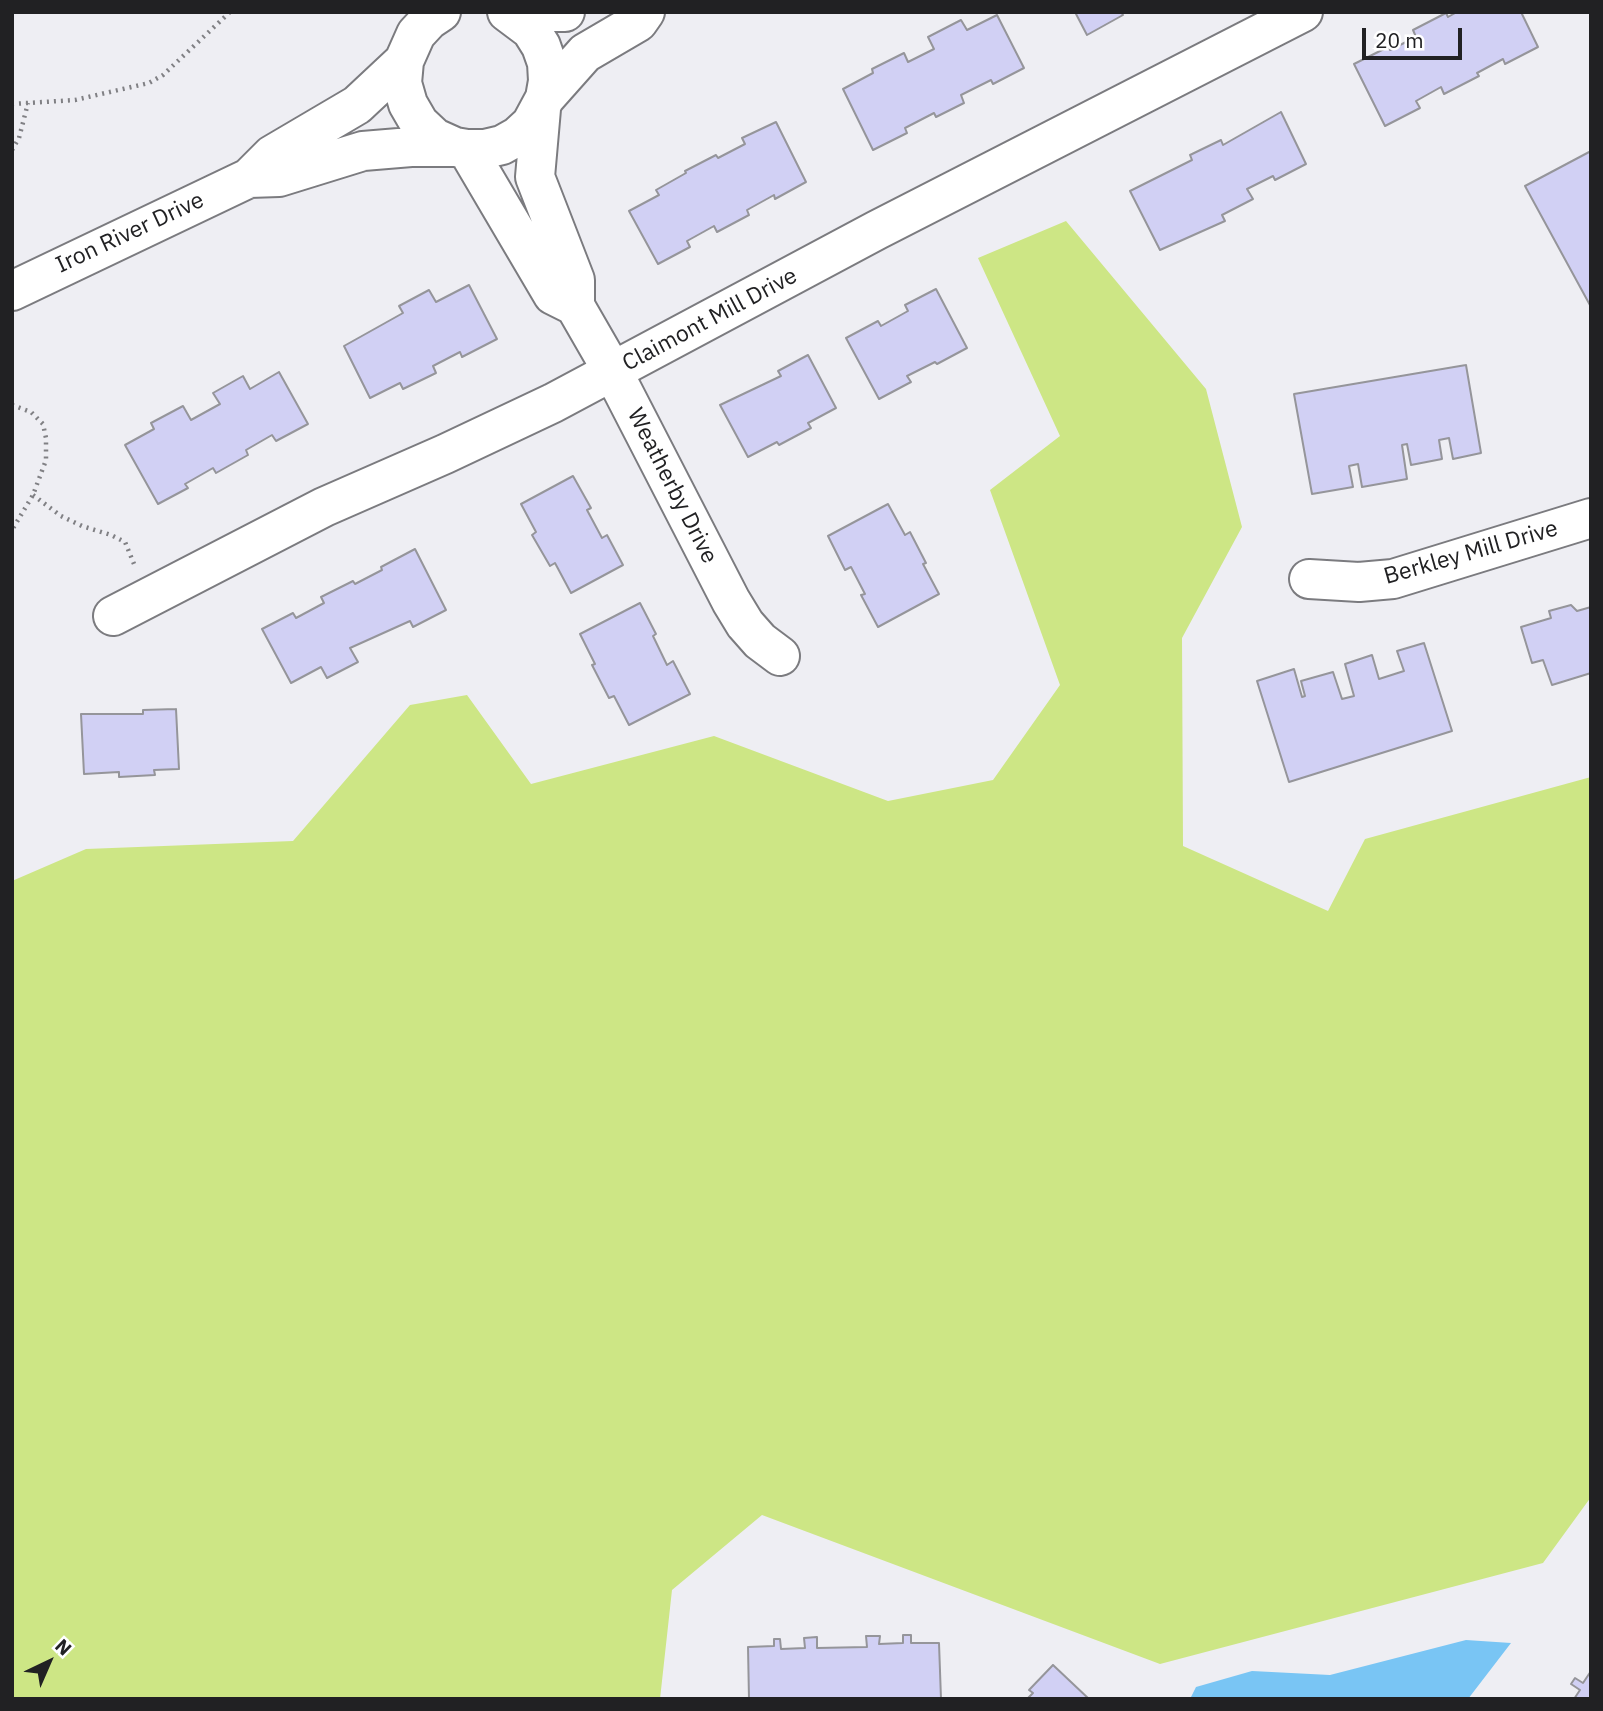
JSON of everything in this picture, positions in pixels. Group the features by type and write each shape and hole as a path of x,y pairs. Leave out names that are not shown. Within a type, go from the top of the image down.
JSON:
{"street":[{"path":"403,12 405,56 402,83 408,104 419,123 435,138 461,148"},
{"name":"Iron River Drive","path":"12,291 249,178 272,155 357,106 405,56 416,34 429,20 442,12"},
{"name":"Weatherby Drive","path":"507,12 531,30 547,63 548,81 535,177 575,280 575,306 613,372 731,601 745,624 760,641 780,656"},
{"path":"543,12 565,12"},
{"path":"543,104 585,53 638,22 645,12"},
{"name":"Claimont Mill Drive","path":"113,616 324,507 445,454 613,372 877,230 1303,12"},
{"name":"Iron River Drive","path":"249,178 279,177 363,151 411,147 485,149 510,140 531,124 543,104"},
{"name":"Weatherby Drive","path":"461,148 553,295 575,306"},
{"name":"Berkley Mill Drive","path":"1309,579 1359,582 1393,579 1591,518"}],"path":[{"path":"12,104 75,100 149,83 163,75 230,12"},
{"path":"12,150 19,138 28,103"},
{"path":"12,405 31,412 43,424 46,439 46,460 33,495 12,530"},
{"path":"33,495 61,516 82,526 111,534 125,542 150,596"}],"green space":[{"path":"1066,221 1206,389 1242,527 1182,638 1183,846 1328,911 1365,839 1591,777 1591,1497 1543,1563 1160,1664 762,1515 672,1590 660,1699 12,1699 12,881 86,849 293,841 410,705 467,695 531,784 714,736 888,801 993,780 1060,685 990,490 1060,436 978,258"}],"water":[{"path":"1466,1640 1511,1643 1468,1699 1190,1699 1196,1687 1252,1671 1330,1675"}],"building":[{"path":"1075,12 1121,12 1123,15 1087,35"},
{"path":"1457,12 1521,12 1538,47 1505,64 1503,59 1477,73 1479,76 1444,94 1441,87 1416,101 1420,108 1385,126 1354,64 1416,37 1413,30 1446,13 1448,17"},
{"path":"997,15 1024,68 993,84 991,80 961,95 964,103 936,117 934,113 905,128 907,133 873,150 843,89 873,73 872,69 904,53 908,62 934,49 928,37 961,20 967,30"},
{"path":"1281,112 1306,164 1275,180 1273,176 1247,189 1253,199 1222,215 1225,221 1160,250 1130,191 1192,160 1190,155 1221,140 1223,145"},
{"path":"776,122 806,182 747,210 749,215 717,232 714,226 687,241 690,247 658,264 629,211 659,195 656,190 686,173 685,171 745,144 742,138"},
{"path":"1591,151 1591,307 1525,186"},
{"path":"469,285 497,339 462,357 460,352 433,366 436,373 403,389 400,383 370,398 344,346 403,313 399,306 429,290 436,302"},
{"path":"936,289 967,348 907,376 911,382 879,399 846,338 878,321 881,326 908,311 905,305"},
{"path":"808,355 836,408 808,423 811,428 748,457 720,405 781,376 778,371"},
{"path":"1466,365 1481,453 1453,459 1449,438 1439,440 1442,459 1411,465 1407,444 1402,445 1407,479 1362,487 1358,464 1349,466 1353,487 1312,494 1294,394"},
{"path":"279,372 308,424 276,441 272,435 246,450 248,455 216,473 213,468 185,484 188,488 158,504 125,445 154,429 151,423 183,406 191,420 220,404 213,393 243,376 250,389"},
{"path":"573,476 591,508 587,510 602,538 607,535 623,565 571,593 555,563 550,566 532,535 536,532 521,504"},
{"path":"888,504 905,535 910,532 939,594 878,627 861,595 865,594 851,567 845,570 828,536"},
{"path":"415,549 446,610 413,627 410,621 350,648 358,662 327,678 321,667 291,683 262,629 293,613 296,618 324,603 321,597 353,581 355,584"},
{"path":"640,603 656,634 653,636 667,665 673,661 690,694 629,725 614,696 609,698 580,634"},
{"path":"1571,605 1577,611 1591,607 1591,673 1552,685 1543,660 1532,663 1521,627 1551,618 1549,611"},
{"path":"1424,643 1452,731 1289,782 1257,681 1294,669 1302,697 1305,696 1301,681 1333,672 1342,699 1354,696 1345,664 1372,655 1379,679 1404,671 1397,651"},
{"path":"176,709 179,769 154,770 155,775 119,777 119,772 84,774 81,714 143,714 143,710"},
{"path":"903,1635 911,1635 911,1643 939,1643 941,1699 749,1699 748,1647 774,1646 774,1639 780,1639 781,1649 805,1648 804,1638 817,1637 817,1648 867,1647 866,1636 880,1636 879,1644 903,1643"},
{"path":"1053,1665 1089,1699 1027,1699 1033,1693 1029,1690"},
{"path":"1591,1671 1591,1699 1574,1699 1580,1690 1571,1684 1575,1678 1583,1683"}]}
